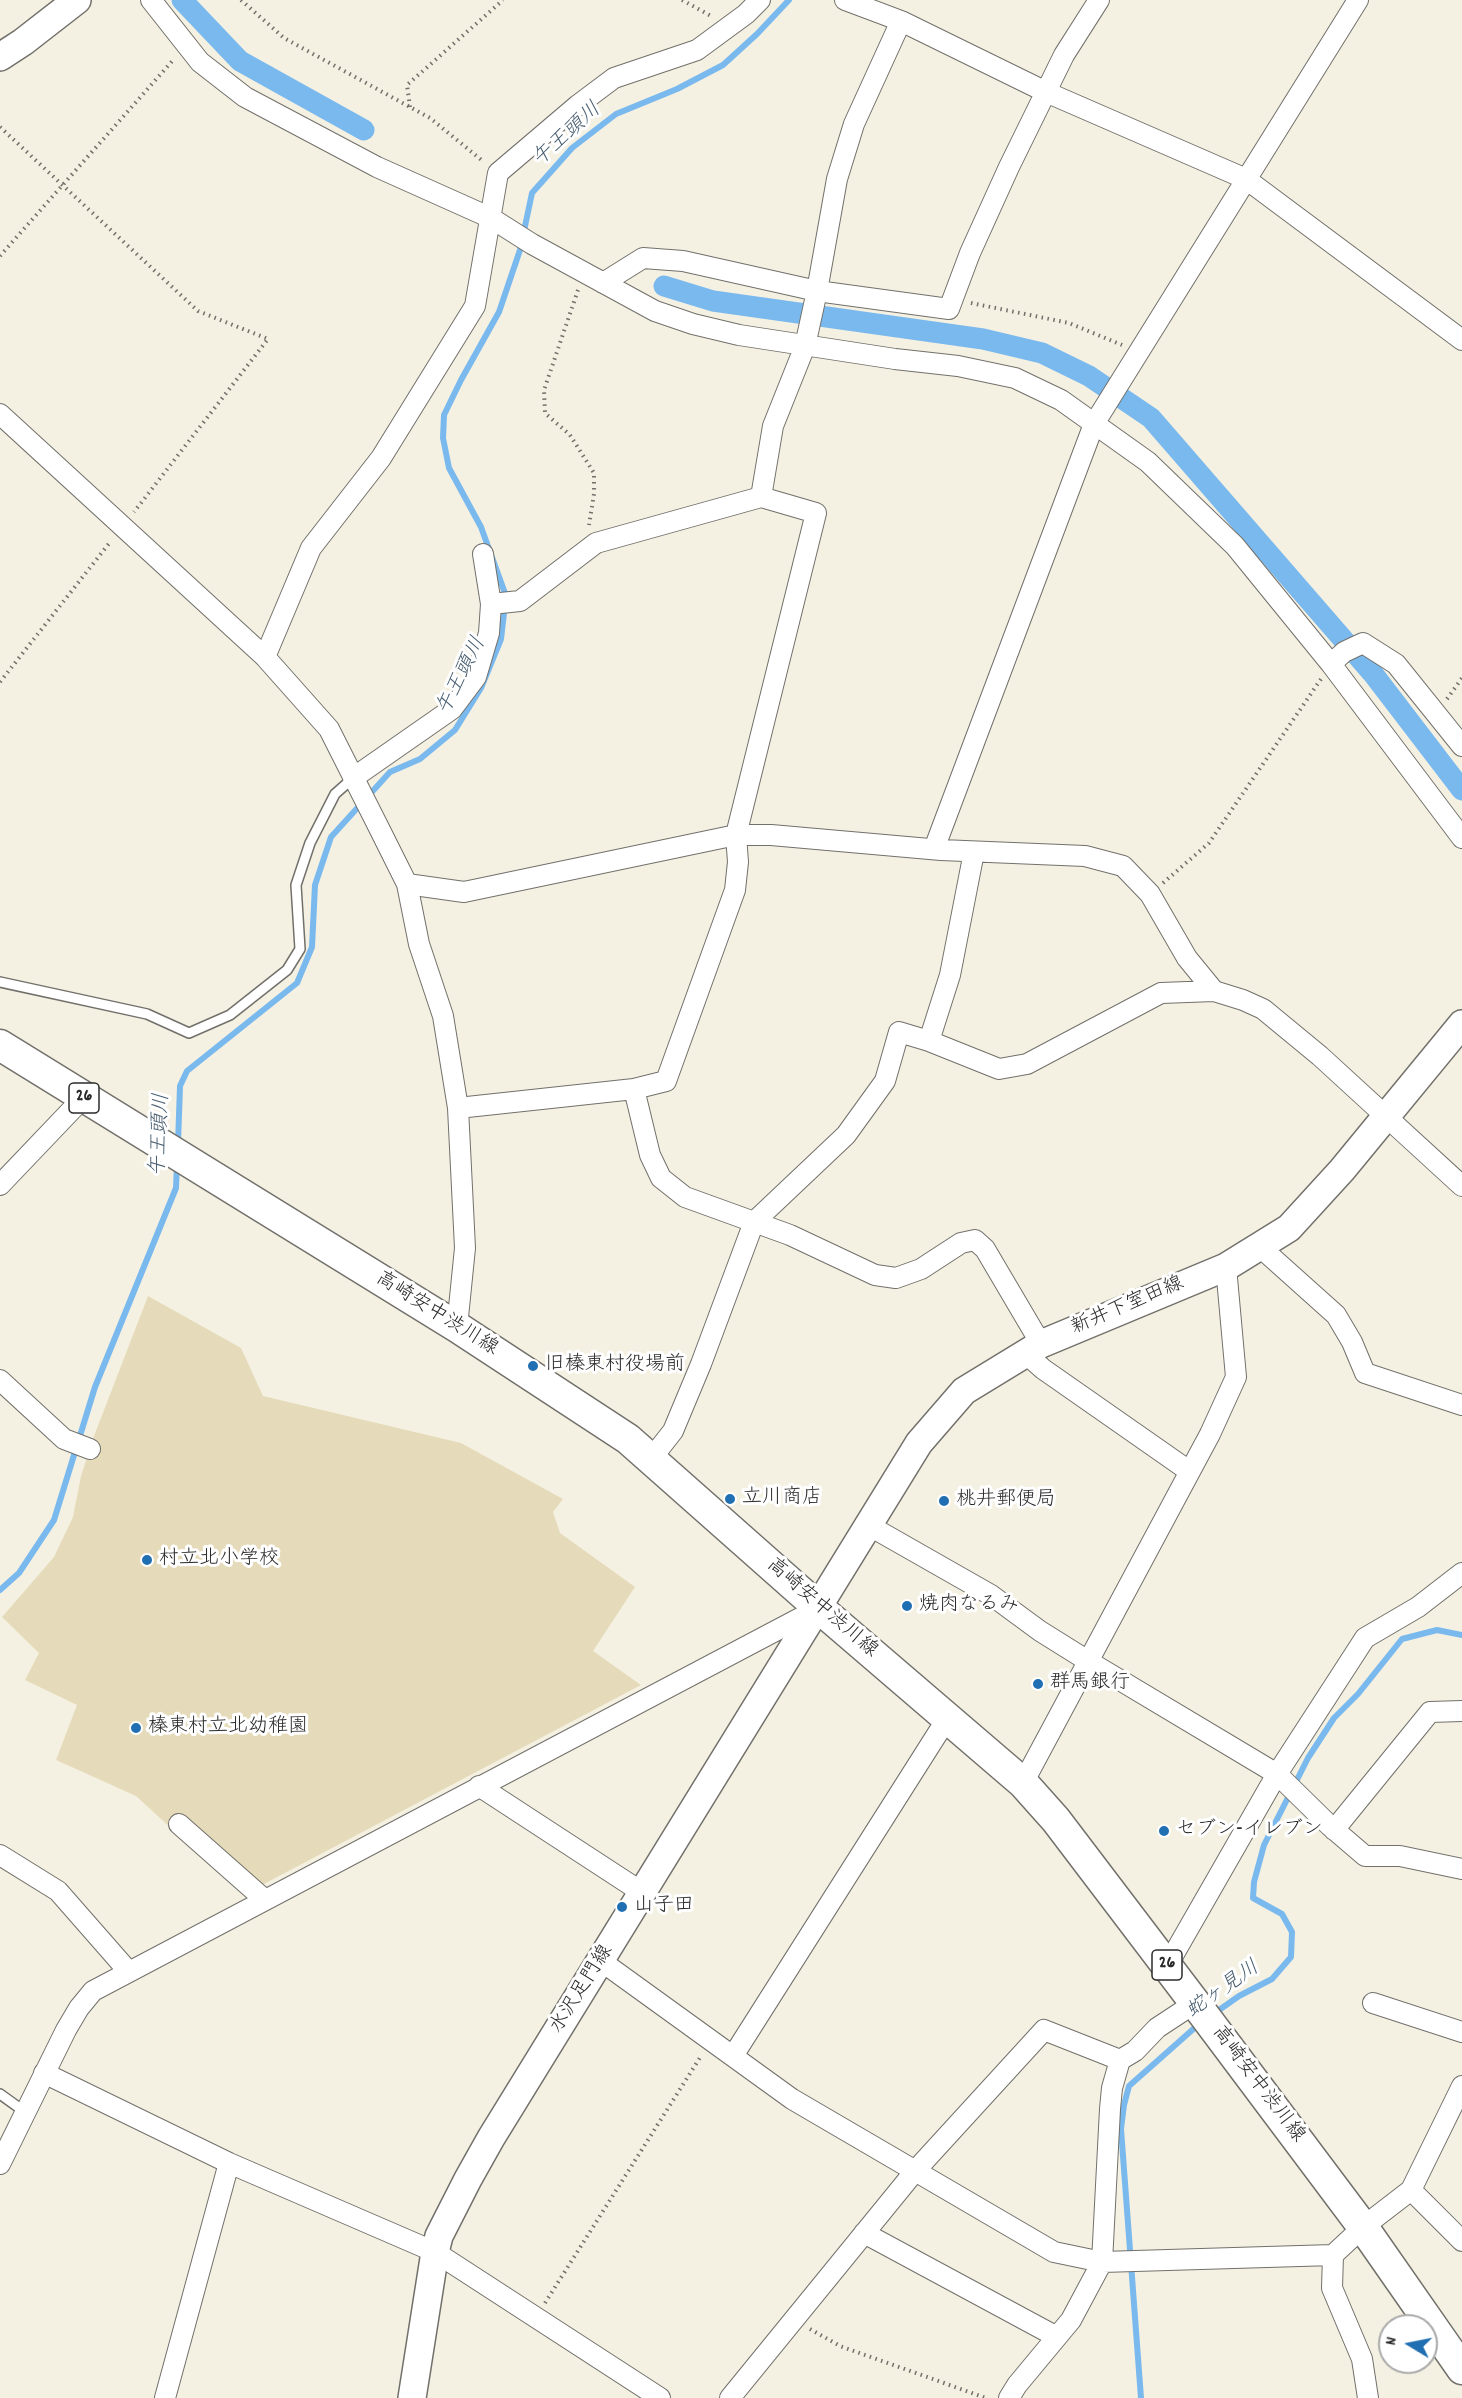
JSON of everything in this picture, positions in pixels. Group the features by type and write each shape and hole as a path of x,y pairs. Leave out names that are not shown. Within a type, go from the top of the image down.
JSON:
{"main road":[{"path":"0,57 77,0"},
{"name":"新井下室田線","path":"819,1608 919,1443 964,1391 1033,1349 1226,1267 1289,1228 1342,1170 1462,1024"},
{"name":"高崎安中渋川線","path":"0,1045 457,1327 628,1438 819,1608 1023,1783 1056,1820 1196,2003 1363,2227 1462,2369"},
{"name":"水沢足門線","path":"412,2398 435,2252 440,2236 491,2138 819,1608"}],"street":[{"path":"151,0 200,62 245,97 377,166 490,218 655,311 693,324 739,335 958,366 1015,378 1061,400 1148,462 1235,546 1331,664 1462,838"},
{"path":"265,657 310,548 381,458 475,306 498,173 578,105 614,78 697,50 739,19 760,0"},
{"path":"845,0 901,21 1046,92 1246,179 1462,340"},
{"path":"603,283 643,258 682,261 817,291 949,309 970,253 1046,92 1064,55 1099,0"},
{"path":"934,849 1094,424 1358,0"},
{"path":"761,497 773,426 805,346 837,179 854,123 901,21"},
{"path":"0,414 265,657 329,729 380,830 406,884 419,944 443,1016 458,1108 465,1248 457,1327"},
{"path":"458,1108 634,1089 666,1081 735,890 738,862 736,835 816,513 761,497 596,543 520,601 491,604"},
{"path":"355,783 452,709 476,677 489,633 491,604 483,554"},
{"path":"1331,664 1344,652 1363,643 1396,664 1462,746"},
{"path":"406,884 464,892 736,835 771,835 974,852 1085,856 1124,866 1150,894 1186,958 1214,991"},
{"path":"929,1041 950,975 974,852"},
{"path":"651,1460 673,1431 754,1222 846,1135 885,1081 899,1032 929,1041 999,1069 1027,1064 1161,993 1214,991 1244,1000 1263,1009 1320,1056 1462,1186"},
{"path":"634,1089 650,1155 661,1178 685,1197 790,1235 875,1275 896,1278 921,1269 961,1244 975,1240 986,1249 1043,1369 1189,1471"},
{"path":"0,1185 83,1098"},
{"path":"1259,1246 1336,1315 1352,1342 1365,1373 1462,1404"},
{"path":"1023,1783 1210,1434 1236,1377 1226,1267"},
{"path":"0,1380 64,1439 90,1449"},
{"path":"868,1525 991,1595 1088,1661 1277,1774 1334,1830 1365,1856 1400,1856 1462,1869"},
{"path":"1167,1966 1277,1774 1365,1638 1418,1607 1462,1573"},
{"path":"0,2164 44,2073 79,2008 93,1991 819,1608"},
{"path":"1334,1830 1430,1712 1462,1711"},
{"path":"733,2056 948,1718"},
{"path":"479,1786 643,1893"},
{"path":"179,1824 265,1900"},
{"path":"0,1855 58,1891 129,1972"},
{"path":"601,1961 792,2099 1054,2252 1102,2262 1333,2255 1363,2227 1411,2190 1462,2086"},
{"path":"1010,2398 1017,2385 1071,2320 1102,2262 1110,2109 1120,2060 1135,2051 1157,2028 1196,2003"},
{"path":"1373,2003 1462,2032"},
{"path":"730,2398 915,2171 1044,2030 1120,2060"},
{"path":"44,2073 229,2163 435,2252 660,2398"},
{"path":"165,2398 229,2163"},
{"path":"1411,2190 1462,2241"},
{"path":"864,2233 1057,2337"},
{"path":"1333,2255 1332,2288 1362,2359 1368,2398"}],"lane":[{"path":"0,982 147,1014 189,1033 230,1015 287,970 300,949 296,885 310,843 335,794 355,783"},
{"path":"0,2094 25,2112"}],"path":[{"path":"241,0 285,38 429,118 498,173"},
{"path":"410,108 407,85 503,0"},
{"path":"682,0 714,18 739,19"},
{"path":"0,256 186,45"},
{"path":"0,127 198,311 268,339 0,682"},
{"path":"583,272 544,390 545,413 570,435 594,473 589,548"},
{"path":"953,299 1069,323 1138,352"},
{"path":"1150,894 1209,843 1331,664"},
{"path":"537,2317 711,2040"},
{"path":"794,2320 840,2346 986,2398"}],"shaded area":[{"path":"148,1296 241,1348 263,1396 461,1443 563,1499 553,1512 560,1533 635,1587 593,1651 641,1685 262,1885 173,1830 136,1796 56,1760 77,1705 25,1680 39,1653 2,1617 54,1557 73,1517 81,1476 94,1436"}],"waterway":[{"path":"182,0 240,61 364,130"},
{"name":"午王頭川","path":"178,1144 180,1086 187,1071 297,983 312,947 315,885 331,837 390,772 420,759 455,730 481,688 501,639 506,596 481,527 449,468 443,438 444,415 499,312 520,250 532,193 572,148 616,114 677,89 723,65 789,0"},
{"path":"664,286 713,301 983,339 1042,353 1089,376 1151,418 1374,675 1462,790"},
{"name":"午王頭川","path":"0,1590 19,1573 54,1520 95,1387 176,1188 177,1164"},
{"name":"蛇ヶ見川","path":"1212,2015 1239,1996 1272,1979 1291,1957 1292,1932 1282,1914 1253,1898 1254,1882 1264,1845 1308,1758 1334,1718 1358,1694 1402,1639 1437,1630 1462,1635"},
{"name":"蛇ヶ見川","path":"1141,2398 1121,2129 1124,2105 1129,2086 1199,2024"}],"place":[{"name":"旧榛東村役場前","path":"533,1366"},
{"name":"立川商店","path":"730,1499"},
{"name":"桃井郵便局","path":"944,1501"},
{"name":"村立北小学校","path":"147,1560"},
{"name":"焼肉なるみ","path":"907,1606"},
{"name":"群馬銀行","path":"1038,1684"},
{"name":"榛東村立北幼稚園","path":"136,1728"},
{"name":"セブン-イレブン","path":"1164,1831"},
{"name":"山子田","path":"622,1907"}]}
